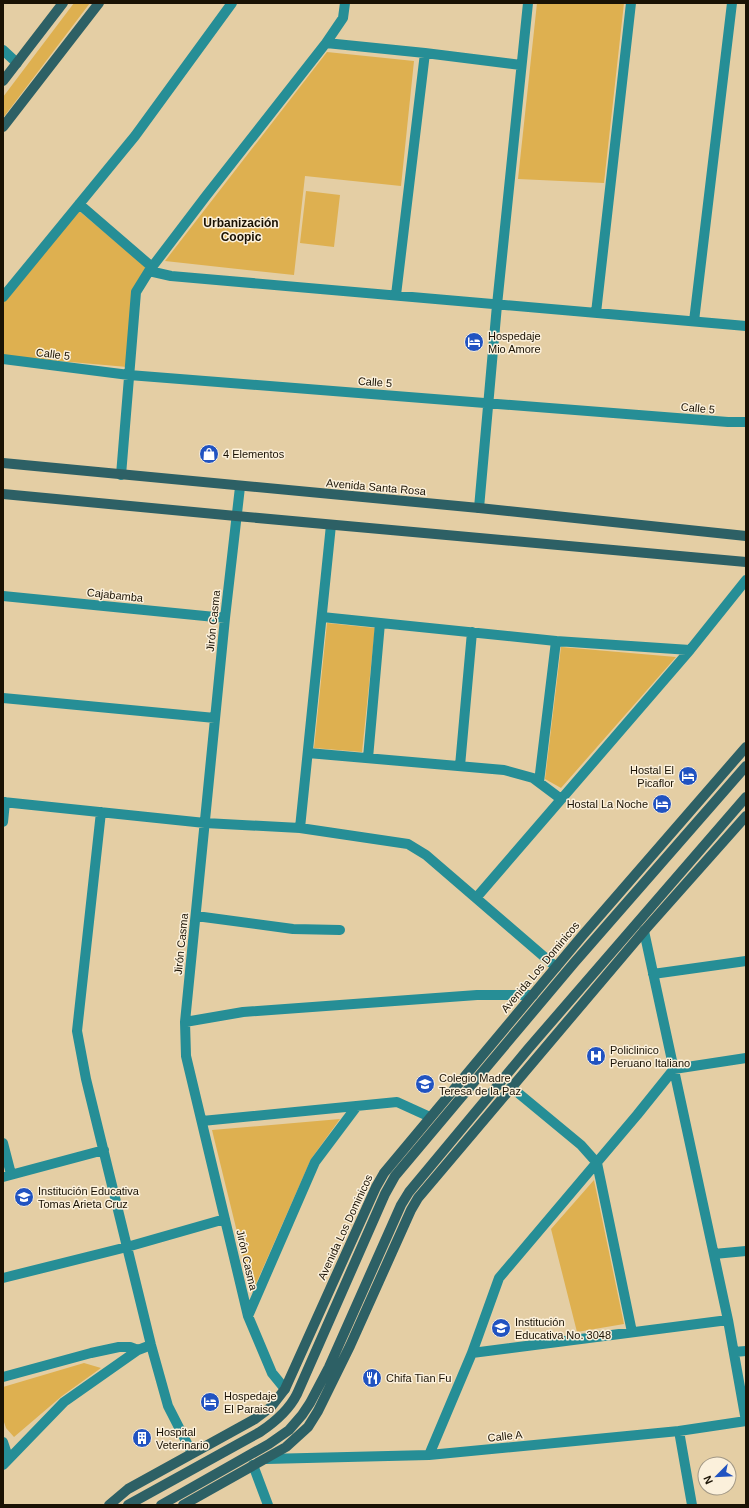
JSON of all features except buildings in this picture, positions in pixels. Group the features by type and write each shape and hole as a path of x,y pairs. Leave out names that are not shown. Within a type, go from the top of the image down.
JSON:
{"main road":[{"path":"3,81 63,3"},
{"path":"3,127 98,3"},
{"name":"Avenida Santa Rosa","path":"3,463 479,508 746,536"},
{"path":"3,494 746,562"},
{"name":"Avenida Los Dominicos","path":"109,1505 128,1489 255,1419 271,1407 285,1388 376,1187 384,1173 582,936 746,747"},
{"name":"Avenida Los Dominicos","path":"128,1505 260,1432 275,1422 286,1410 297,1394 385,1194 395,1176 574,963 746,766"},
{"path":"161,1505 269,1444 284,1434 296,1423 306,1409 329,1367 408,1192 528,1049 746,797"},
{"path":"183,1505 286,1447 308,1427 318,1411 350,1346 414,1204 511,1087 644,931 746,816"},
{"path":"574,963 582,936"},
{"path":"528,1049 553,1038"},
{"path":"358,1255 359,1225"},
{"path":"329,1367 350,1346"},
{"path":"151,1492 162,1470"}],"street":[{"path":"3,297 137,132 232,3"},
{"path":"121,475 136,292 150,269 326,43 343,18 345,3"},
{"path":"479,508 497,305 528,3"},
{"path":"596,313 631,3"},
{"path":"694,321 732,3"},
{"path":"326,43 521,65"},
{"path":"3,50 17,63"},
{"path":"396,295 425,53"},
{"path":"79,204 150,269 172,276 746,326"},
{"name":"Calle 5","path":"3,359 129,375 746,422"},
{"name":"Jirón Casma","path":"240,486 225,618 185,1022 186,1056 248,1316 272,1373 285,1388"},
{"path":"300,828 331,525"},
{"path":"476,898 690,650 746,580"},
{"name":"Cajabamba","path":"3,596 225,618"},
{"path":"322,617 556,641 690,650"},
{"path":"368,758 380,623"},
{"path":"460,766 472,632"},
{"path":"539,782 556,641"},
{"path":"3,698 215,718"},
{"path":"308,753 504,770 533,778 562,799"},
{"path":"3,822 4,802 205,823 300,828 408,844 426,855 556,967"},
{"path":"101,812 77,1031 86,1079 151,1345 168,1406 192,1454"},
{"path":"196,916 294,929 340,930"},
{"path":"644,931 728,1320 746,1421"},
{"path":"653,974 746,961"},
{"path":"185,1022 243,1012 477,995 532,995"},
{"path":"429,1455 472,1353 500,1278 674,1069 746,1058"},
{"path":"511,1087 581,1145 596,1163 632,1332"},
{"path":"202,1121 397,1102 430,1117"},
{"path":"248,1316 315,1162 357,1106"},
{"path":"3,1143 7,1176 104,1150"},
{"path":"3,1278 127,1247 225,1219"},
{"path":"714,1254 746,1251"},
{"path":"472,1353 728,1320"},
{"path":"3,1465 8,1454 64,1402 138,1350 151,1345"},
{"path":"3,1377 91,1353 119,1347 130,1347 138,1350"},
{"path":"734,1352 746,1351"},
{"name":"Calle A","path":"266,1459 429,1455 679,1431 746,1421"},
{"path":"679,1431 692,1505"},
{"path":"3,1442 8,1454"},
{"path":"253,1465 268,1505"}],"shaded area":[{"path":"74,3 90,3 3,118 3,97"},
{"path":"537,3 624,3 604,183 518,179"},
{"path":"327,52 414,61 401,186 305,176 294,275 165,261"},
{"path":"306,191 340,195 334,247 300,243"},
{"path":"78,210 147,268 133,289 127,367 3,356 3,301"},
{"path":"327,623 375,628 362,752 314,748"},
{"path":"561,647 676,657 561,788 545,779"},
{"path":"340,1119 311,1159 252,1293 212,1130"},
{"path":"594,1180 624,1324 577,1332 551,1229"},
{"path":"84,1363 101,1368 62,1396 14,1437 6,1428 3,1419 3,1387"}],"place":[{"name":"Hospedaje Mio Amore","path":"474,342"},
{"name":"4 Elementos","path":"209,454"},
{"name":"Hostal El Picaflor","path":"688,776"},
{"name":"Hostal La Noche","path":"662,804"},
{"name":"Policlinico Peruano Italiano","path":"596,1056"},
{"name":"Colegio Madre Teresa de la Paz","path":"425,1084"},
{"name":"Institución Educativa Tomas Arieta Cruz","path":"24,1197"},
{"name":"Institución Educativa No. 3048","path":"501,1328"},
{"name":"Chifa Tian Fu","path":"372,1378"},
{"name":"Hospedaje El Paraiso","path":"210,1402"},
{"name":"Hospital Veterinario","path":"142,1438"}],"district":[{"name":"Urbanización Coopic","path":"241,230"}]}
